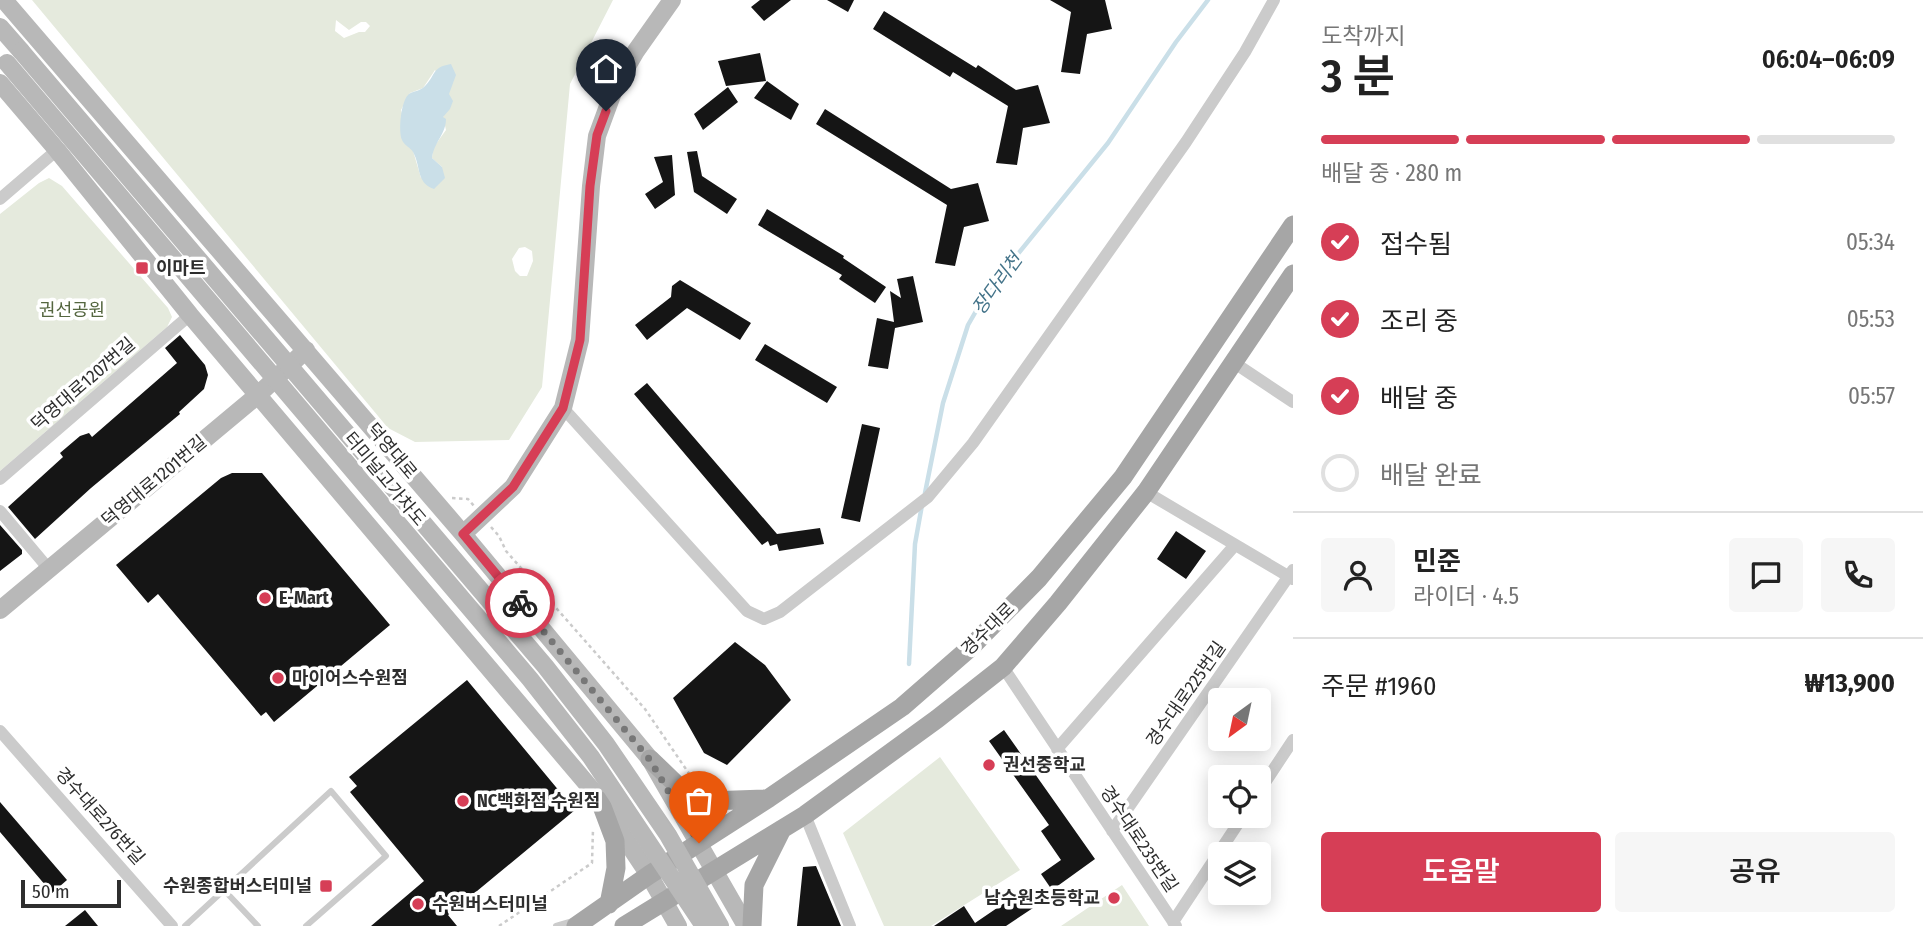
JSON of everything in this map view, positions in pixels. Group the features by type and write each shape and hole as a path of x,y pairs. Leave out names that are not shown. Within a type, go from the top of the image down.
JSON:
{"main road":[{"name":"덕영대로","path":"4,0 463,534 650,760 746,926"},
{"path":"463,534 513,487 563,408 580,340 590,186 597,135 615,87 636,51 672,0"},
{"path":"0,27 9,57"},
{"name":"터미널고가차도","path":"9,57 530,679 591,757 704,926"},
{"name":"터미널고가차도","path":"9,57 552,676 606,744 668,835 720,926"},
{"path":"0,83 190,315 259,394 597,809 649,875 678,926"},
{"name":"경수대로","path":"584,920 902,707 972,646 1038,578 1123,477 1293,225"},
{"name":"경수대로","path":"624,926 805,815 937,719 1003,667 1146,492 1293,274"},
{"name":"덕영대로1201번길","path":"0,610 259,394 306,350"},
{"path":"650,760 677,786 708,801 769,798"},
{"path":"597,809 615,841 616,868 609,904"},
{"path":"752,926 754,885 783,828"}],"street":[{"path":"563,408 747,611 764,619 780,612 928,497 973,443 1186,142 1245,52 1275,0"},
{"path":"0,199 57,150"},
{"name":"덕영대로1207번길","path":"0,479 190,315"},
{"path":"1233,362 1293,402"},
{"name":"경수대로225번길","path":"1112,831 1292,575 1146,492"},
{"path":"0,511 48,568"},
{"path":"1057,749 1235,545"},
{"name":"경수대로235번길","path":"1003,667 1175,924"},
{"name":"경수대로276번길","path":"0,731 172,926"},
{"path":"1271,773 1293,740"},
{"path":"805,815 850,926"},
{"path":"1175,924 1235,828"}],"lane":[{"path":"185,926 331,791 386,856 306,926"},
{"path":"224,890 258,926"},
{"path":"556,926 584,920"}],"path":[{"path":"499,536 506,551 645,709 695,781"},
{"path":"499,926 592,863 597,809"}],"green space":[{"path":"32,0 613,0 570,84 542,387 509,440 415,442 388,428","holes":["336,20 349,30 361,22 370,26 365,32 344,38 335,31","435,70 449,94 443,117 446,130 433,148 432,158 442,167 421,178 401,110 410,93 423,88","525,247 532,251 533,261 527,276 520,276 515,271 512,259 519,248"]},
{"name":"권선공원","path":"49,178 62,186 168,308 172,317 167,327 0,471 0,214"},
{"path":"940,757 1020,870 931,926 884,926 843,833"},
{"path":"1122,885 1149,926 1061,926"}],"water":[{"path":"451,64 456,75 449,94 453,101 443,117 446,119 445,124 432,158 442,167 445,178 434,189 424,183 413,152 402,140 401,116 406,97 424,87 440,67"}],"building":[{"path":"760,0 791,0 764,21 751,7"},
{"path":"827,0 854,0 848,12"},
{"path":"1050,0 1105,0 1112,29 1087,34 1080,74 1061,72 1071,12"},
{"path":"884,11 1016,90 1038,85 1050,123 1023,128 1017,165 996,163 1008,106 953,72 950,77 873,29"},
{"path":"760,53 766,81 726,86 718,61"},
{"path":"767,81 799,104 791,120 754,98"},
{"path":"728,87 738,102 703,130 694,114"},
{"path":"825,109 951,189 978,183 989,221 964,227 955,266 935,263 947,205 816,124"},
{"path":"697,151 702,176 737,199 727,214 694,192 687,152"},
{"path":"672,155 675,195 655,209 645,194 663,182 654,157"},
{"path":"767,209 844,256 843,258 886,287 875,303 839,279 842,275 758,225"},
{"path":"913,276 923,322 895,328 888,369 868,366 877,318 894,322 890,291 901,298 897,279"},
{"path":"680,280 751,323 740,340 687,308 647,340 635,325 671,297 672,286"},
{"path":"180,335 205,365 208,375 204,389 179,412 180,414 35,539 8,507 63,457 60,453 80,436 89,433 92,437 177,363 165,348"},
{"path":"765,344 837,387 827,403 755,360"},
{"path":"647,383 777,534 820,528 824,544 779,551 777,544 770,546 768,541 762,545 634,394"},
{"path":"862,424 880,428 860,522 841,518"},
{"name":"E-Mart","path":"232,473 262,473 390,625 274,722 266,712 261,716 158,594 148,603 116,565 221,478"},
{"path":"0,525 22,550 22,554 0,571"},
{"path":"1176,531 1206,551 1186,579 1157,559"},
{"path":"735,642 765,665 791,700 727,765 704,753 673,698"},
{"name":"NC백화점 수원점","path":"467,680 575,810 448,915 457,926 371,926 424,881 350,792 357,786 349,777"},
{"path":"1004,730 1095,859 1052,890 1041,874 1061,860 1041,831 1049,825 989,741"},
{"path":"0,802 67,880 52,893 0,832"},
{"path":"816,866 841,926 797,926 803,867"},
{"path":"1025,889 1036,906 1006,926 934,926 964,906 975,923"},
{"path":"85,910 98,926 65,926"}],"waterway":[{"name":"장다리천","path":"925,493 943,403 968,325 987,292 1108,143 1176,42 1208,0"},
{"name":"장다리천","path":"909,664 915,544 922,505"}],"way so far":[{"path":"520,603 650,760 699,843"}],"place":[{"name":"이마트","path":"142,268"},
{"name":"E-Mart","path":"265,598"},
{"name":"마이어스수원점","path":"278,678"},
{"name":"권선중학교","path":"989,765"},
{"name":"NC백화점 수원점","path":"463,801"},
{"name":"수원종합버스터미널","path":"326,886"},
{"name":"남수원초등학교","path":"1114,898"},
{"name":"수원버스터미널","path":"418,904"}],"route":[{"path":"520,603 463,534 513,487 563,408 580,340 590,186 597,135 606,111"}]}
